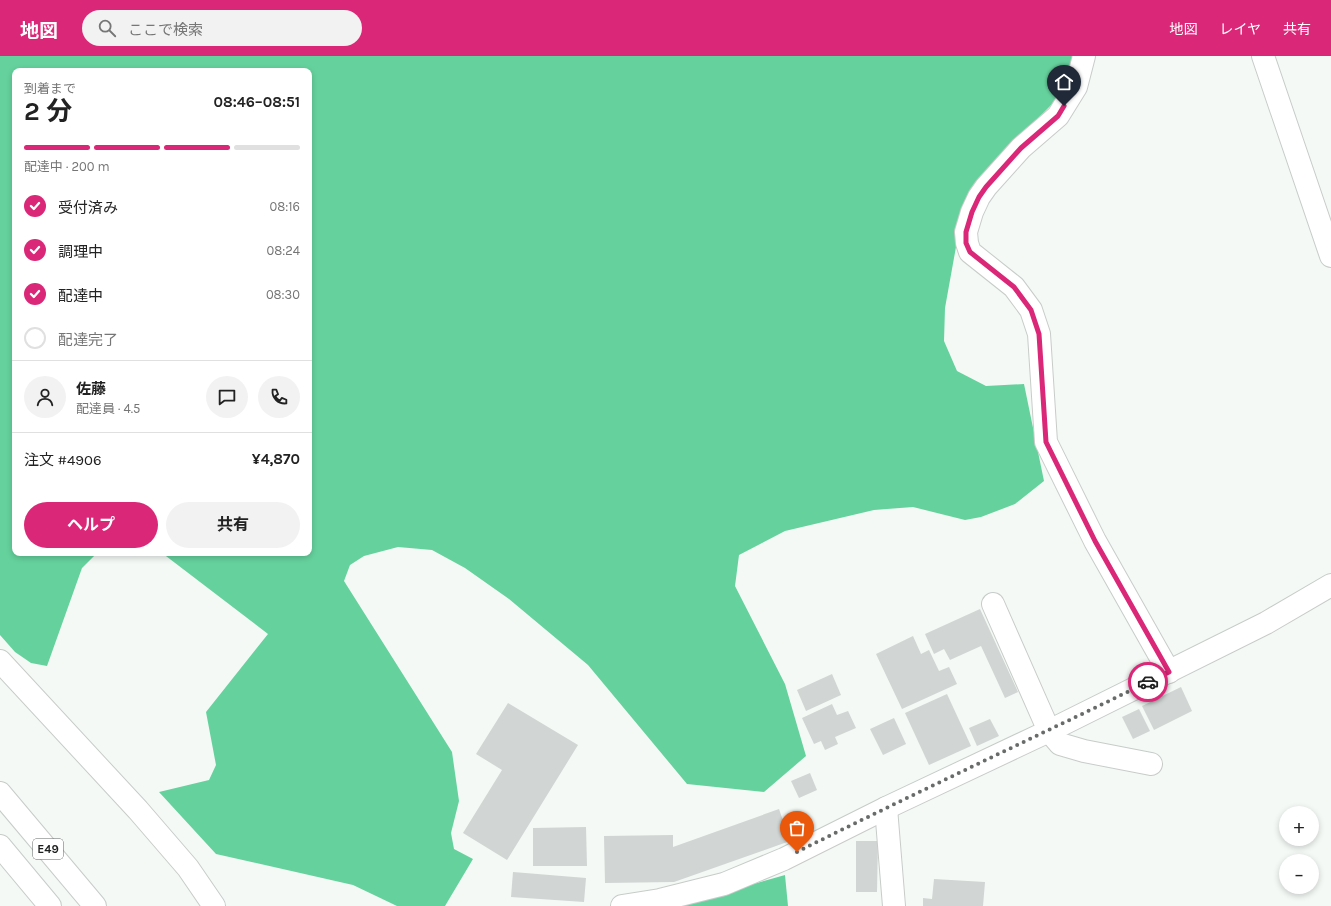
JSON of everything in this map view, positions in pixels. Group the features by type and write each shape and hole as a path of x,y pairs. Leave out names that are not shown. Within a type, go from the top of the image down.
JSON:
{"main road":[{"path":"1084,56 1076,87 1058,116 1021,148 986,187 979,197 972,212 965,237 970,252 1014,287 1031,310 1039,334 1046,442 1095,541 1169,672"},
{"path":"1263,56 1331,256"},
{"path":"622,906 660,900 724,884 784,859 886,808 1049,731 1169,672 1266,623 1331,585"},
{"path":"993,604 1049,731 1060,744 1084,751 1151,764"},
{"path":"0,661 138,810 188,868 214,906"},
{"name":"E49","path":"0,793 95,906"},
{"path":"886,808 894,906"},
{"name":"E49","path":"0,846 50,906"}],"green space":[{"path":"0,56 1075,56 1057,99 992,165 963,208 945,308 944,341 957,371 986,386 1024,384 1044,481 1015,504 981,517 965,520 913,507 874,510 785,531 739,555 735,586 785,684 806,756 764,792 687,784 588,665 509,599 465,568 432,550 398,547 364,556 350,565 344,581 452,752 459,801 451,833 454,849 473,859 445,906 397,906 353,885 216,854 159,792 209,780 216,765 206,712 268,634 166,556 312,556 312,68 12,68 12,556 94,556 82,568 47,666 31,663 15,652 0,635"},
{"path":"785,875 788,906 667,906 696,900"}],"building":[{"path":"980,609 1018,692 1005,698 981,646 950,660 944,649 934,654 925,634"},
{"path":"913,636 921,654 929,650 939,671 949,667 957,684 902,709 876,654"},
{"path":"832,674 841,695 806,711 797,690"},
{"path":"1181,687 1192,711 1154,730 1142,706"},
{"path":"947,694 971,746 929,765 905,713"},
{"path":"508,703 578,745 507,860 463,833 502,770 476,754"},
{"path":"832,704 837,715 848,711 856,728 835,737 838,744 825,750 821,741 814,744 802,718"},
{"path":"1139,709 1150,731 1133,739 1122,717"},
{"path":"894,718 906,744 883,755 870,729"},
{"path":"990,719 999,736 977,746 969,728"},
{"path":"810,773 817,790 799,798 791,781"},
{"path":"779,809 790,841 674,882 605,883 604,836 673,835 673,847"},
{"path":"586,827 587,866 533,866 533,828"},
{"path":"856,841 878,841 877,892 856,892"},
{"path":"513,872 586,878 584,902 511,897"},
{"path":"934,879 985,882 983,906 923,906 923,898 932,899"}],"way so far":[{"path":"797,852 1148,682"}],"route":[{"path":"1064,106 1058,116 1021,148 986,187 979,197 972,212 965,237 970,252 1014,287 1031,310 1039,334 1046,442 1095,541 1169,672 1148,682"}]}
